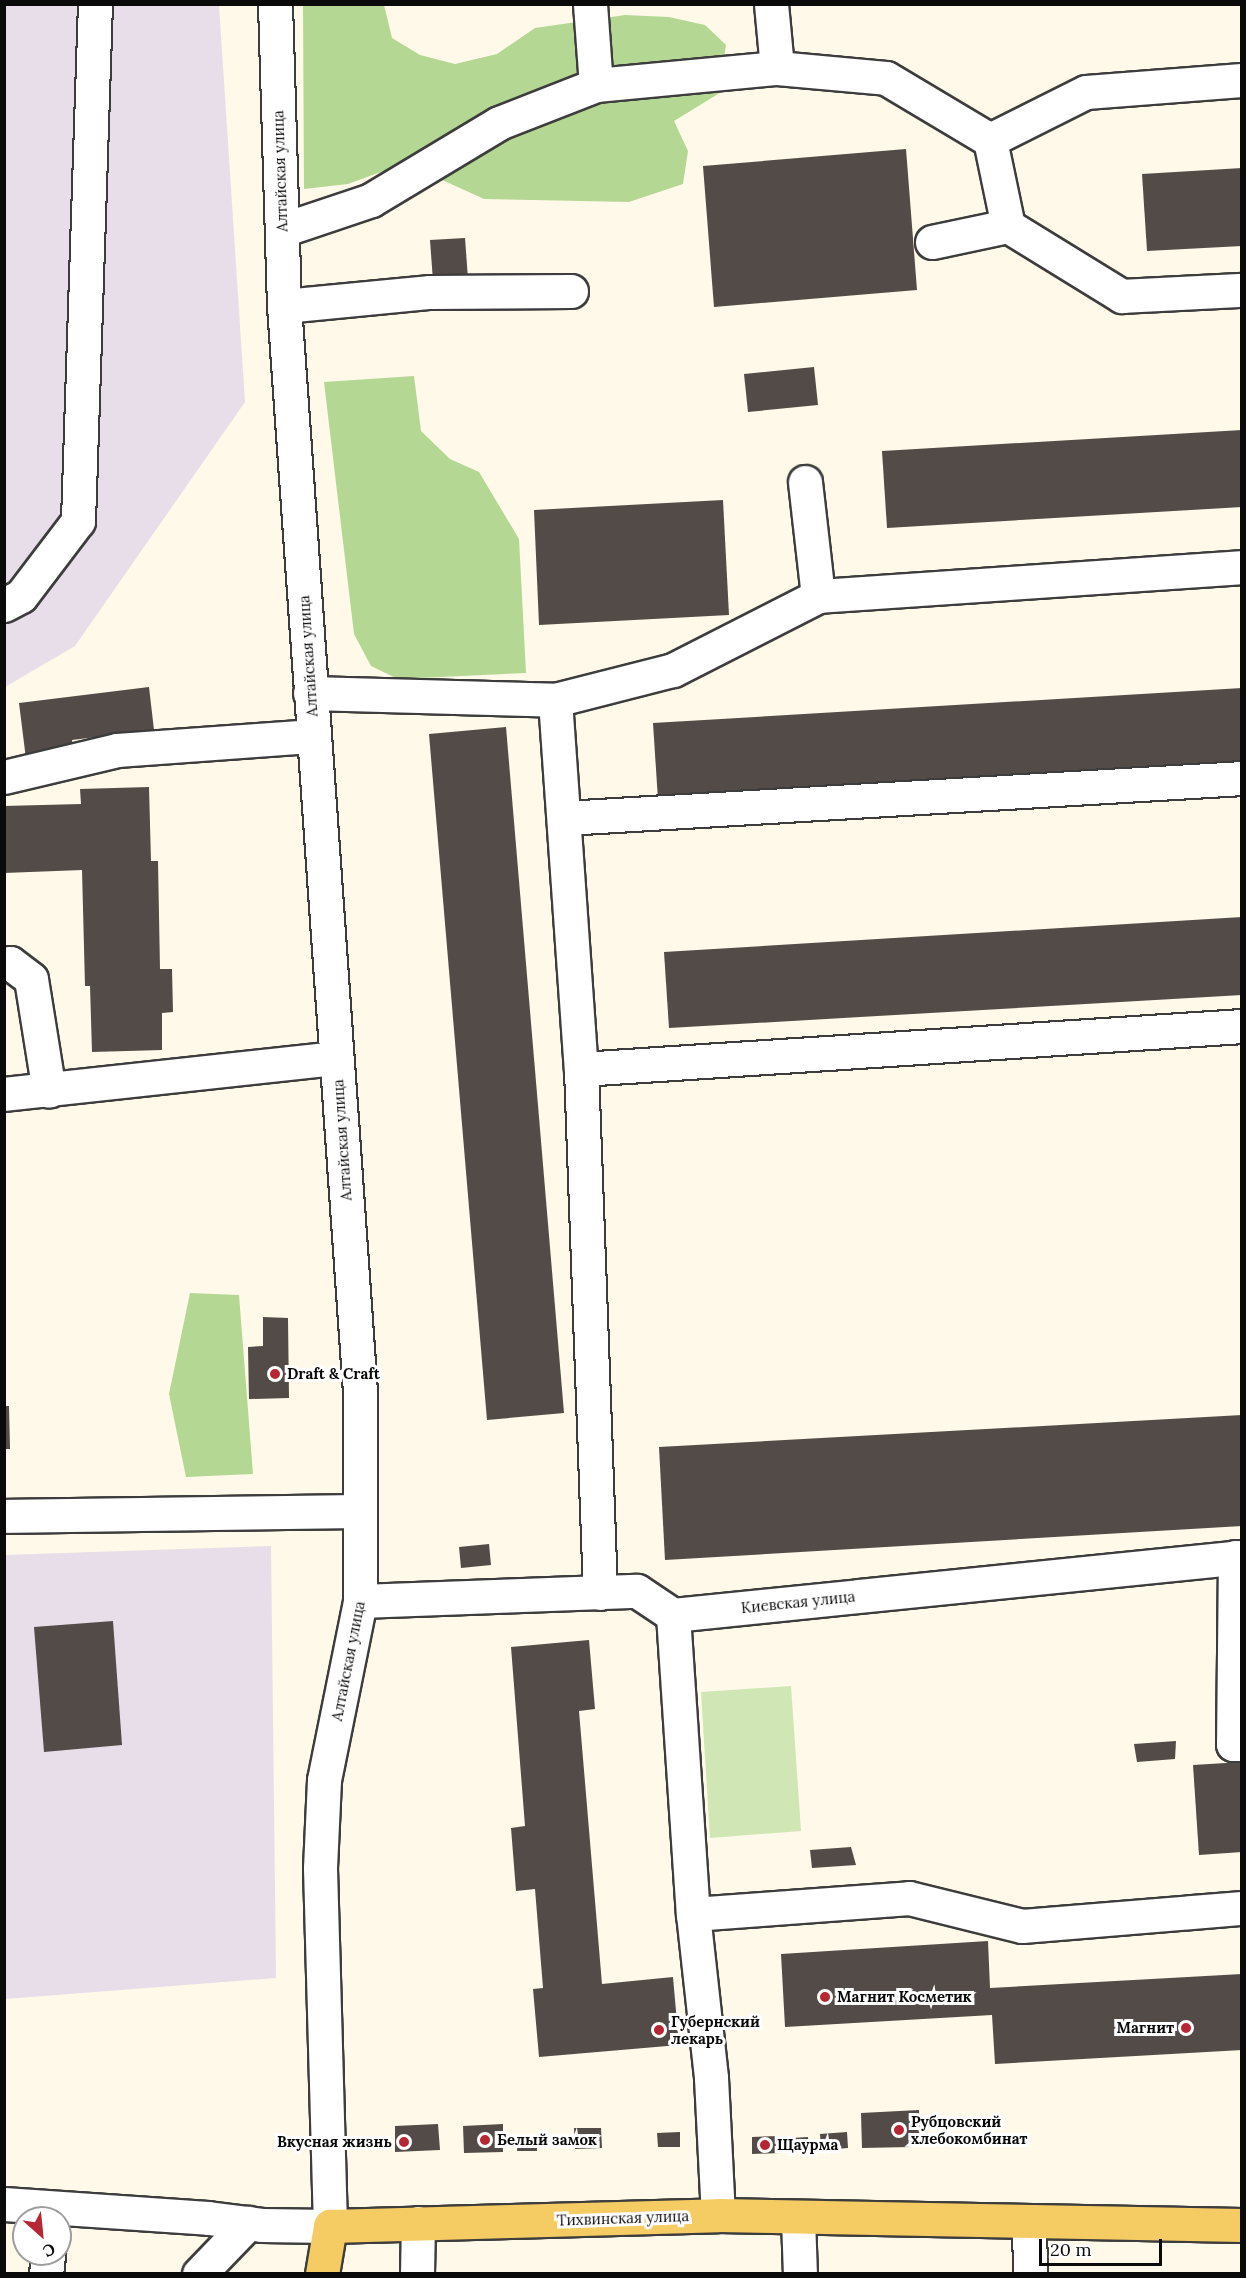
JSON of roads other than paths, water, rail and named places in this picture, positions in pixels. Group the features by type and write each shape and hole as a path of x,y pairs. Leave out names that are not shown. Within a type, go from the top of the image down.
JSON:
{"main road":[{"name":"Тихвинская улица","path":"330,2226 718,2215 1029,2223 1242,2225"},
{"name":"Алтайская улица","path":"322,2274 330,2226"}],"street":[{"path":"4,605 21,597 78,520 95,4"},
{"name":"Алтайская улица","path":"275,4 284,306 360,1392 360,1601 324,1780 320,1868 330,2226"},
{"path":"590,4 596,85"},
{"path":"771,4 777,68"},
{"path":"282,230 371,200 499,123 596,85 777,68 886,78 990,140 1008,226"},
{"path":"990,140 1086,92 1239,79"},
{"path":"932,242 1008,226 1122,296 1242,290"},
{"path":"284,306 430,292 571,291"},
{"path":"805,482 818,596"},
{"path":"310,693 555,700 673,670 818,596 1242,567"},
{"path":"555,700 565,818 580,1069 600,1593"},
{"path":"4,777 117,750 314,736"},
{"path":"565,818 1242,777"},
{"path":"4,964 10,963 31,979 49,1091"},
{"path":"580,1069 1242,1026"},
{"path":"4,1094 336,1059"},
{"path":"4,1516 360,1511"},
{"path":"1238,1557 1233,1744 1242,1744"},
{"name":"Киевская улица","path":"673,1615 1238,1557"},
{"path":"360,1601 637,1592 673,1615 693,1914 711,2078 718,2215"},
{"path":"693,1914 909,1898 1022,1926 1242,1908"},
{"name":"Тихвинская улица","path":"72,2214 330,2226"},
{"path":"798,2218 800,2274"},
{"path":"199,2274 248,2223"},
{"path":"417,2274 418,2223"},
{"path":"1029,2223 1030,2274"}],"place":[{"name":"Draft & Craft","path":"275,1374"},
{"name":"Магнит Косметик","path":"825,1997"},
{"name":"Магнит","path":"1186,2028"},
{"name":"Губернский лекарь","path":"659,2030"},
{"name":"Рубцовский хлебокомбинат","path":"899,2130"},
{"name":"Белый замок","path":"485,2140"},
{"name":"Вкусная жизнь","path":"404,2142"},
{"name":"Щаурма","path":"765,2145"}]}
